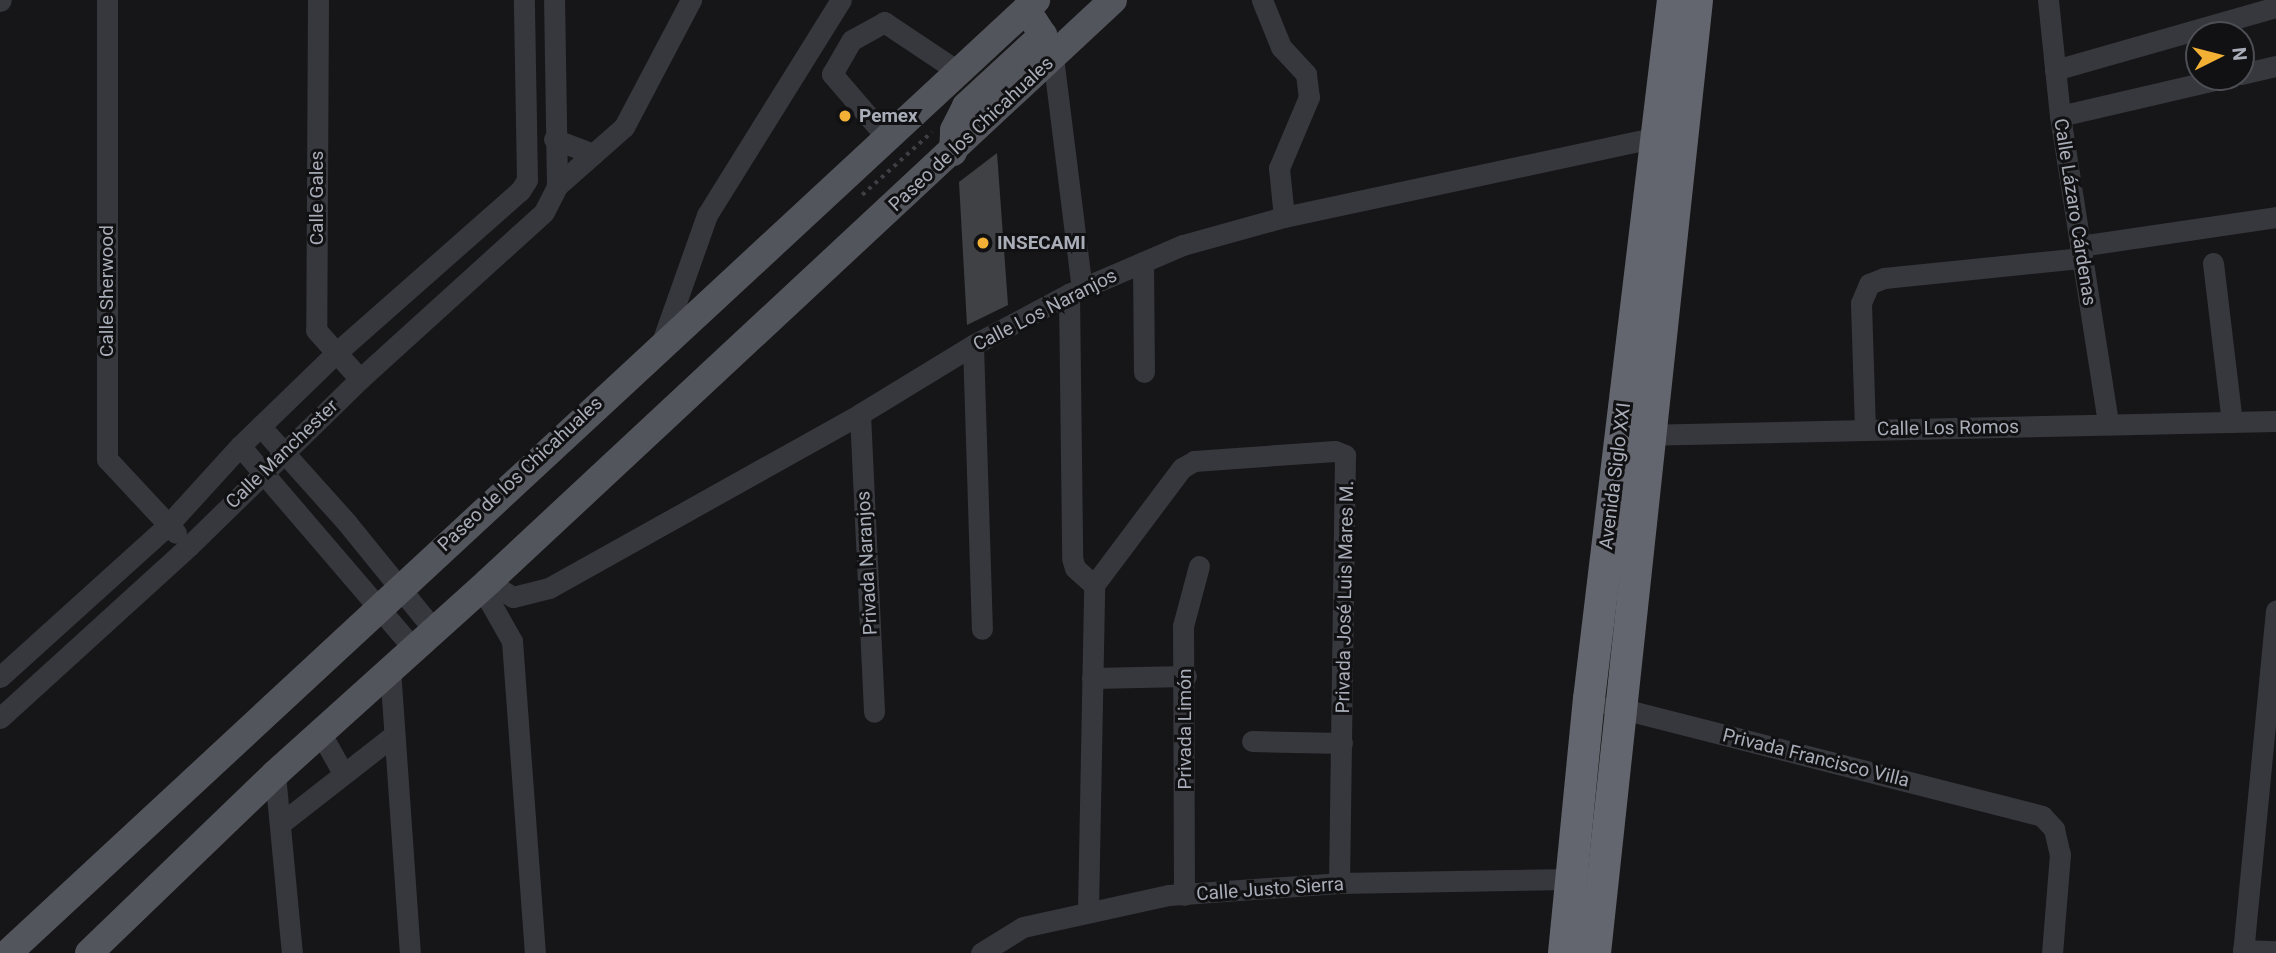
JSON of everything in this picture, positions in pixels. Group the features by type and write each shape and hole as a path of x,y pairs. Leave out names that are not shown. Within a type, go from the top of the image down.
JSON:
{"highway":[{"path":"1655,0 1647,97 1655,136"},
{"name":"Avenida Siglo XXI","path":"1564,953 1589,699 1672,234 1682,32 1673,0"},
{"name":"Avenida Siglo XXI","path":"1595,953 1619,708 1655,136 1682,32 1697,0"},
{"path":"1672,234 1702,108 1716,0"}],"main road":[{"name":"Paseo de los Chicahuales","path":"89,953 320,732 485,585 953,152 1113,0"},
{"name":"Paseo de los Chicahuales","path":"18,944 662,342 888,139 956,70 1031,4"},
{"path":"953,152 954,130 966,106 1043,35 1031,4"}],"street":[{"name":"Calle Gales","path":"318,0 316,330 359,379"},
{"path":"524,0 527,180 557,186"},
{"path":"554,0 554,139 557,186"},
{"path":"557,186 624,127 691,0"},
{"path":"662,342 707,215 841,0"},
{"path":"1262,0 1281,47 1306,74 1309,97 1279,168 1284,217"},
{"name":"Calle Sherwood","path":"107,2 107,459 190,546"},
{"name":"Calle Lázaro Cárdenas","path":"2053,4 2060,116 2108,424"},
{"path":"2055,69 2276,7"},
{"path":"888,139 832,74 852,40 884,22 956,70"},
{"path":"1053,57 1076,292 1075,568 1094,585 1088,910"},
{"path":"2255,71 2276,66"},
{"path":"2060,116 2185,87"},
{"name":"Calle Los Naranjos","path":"485,585 513,597 549,588 860,414 973,345 1076,292 1143,262 1284,217 1655,136"},
{"path":"554,139 593,155"},
{"name":"Calle Manchester","path":"0,677 168,525 240,446 336,354 520,191 527,180"},
{"name":"Calle Manchester","path":"0,718 190,546 359,379 544,212 557,186"},
{"path":"1865,430 1861,303 1869,284 1884,278 2081,252 2276,217"},
{"path":"1143,262 1144,372"},
{"path":"2213,263 2232,422"},
{"path":"973,345 982,629"},
{"name":"Privada Naranjos","path":"860,414 874,712"},
{"name":"Calle Los Romos","path":"1635,435 2276,421"},
{"path":"261,427 424,639"},
{"path":"240,446 262,472 390,596"},
{"name":"Privada José Luis Mares M.","path":"1094,585 1182,468 1194,461 1335,451 1345,455 1339,883"},
{"name":"Privada Limón","path":"1184,894 1186,676 1183,626 1199,566"},
{"path":"485,585 512,641 535,953"},
{"path":"2276,611 2273,699 2243,951 2276,951"},
{"path":"390,670 410,953"},
{"path":"1092,678 1186,676"},
{"name":"Privada Francisco Villa","path":"1589,699 2042,816 2054,829 2060,854 2052,953"},
{"path":"320,732 343,773"},
{"path":"280,824 394,734"},
{"path":"1252,741 1342,743"},
{"path":"275,774 292,953"},
{"name":"Calle Justo Sierra","path":"981,953 1023,927 1088,910 1184,894 1339,883 1570,879"},
{"path":"0,951 18,944"}],"building":[{"name":"INSECAMI","path":"997,153 1008,305 967,325 959,182"}],"place":[{"name":"Pemex","path":"845,116"},
{"name":"INSECAMI","path":"983,243"}]}
